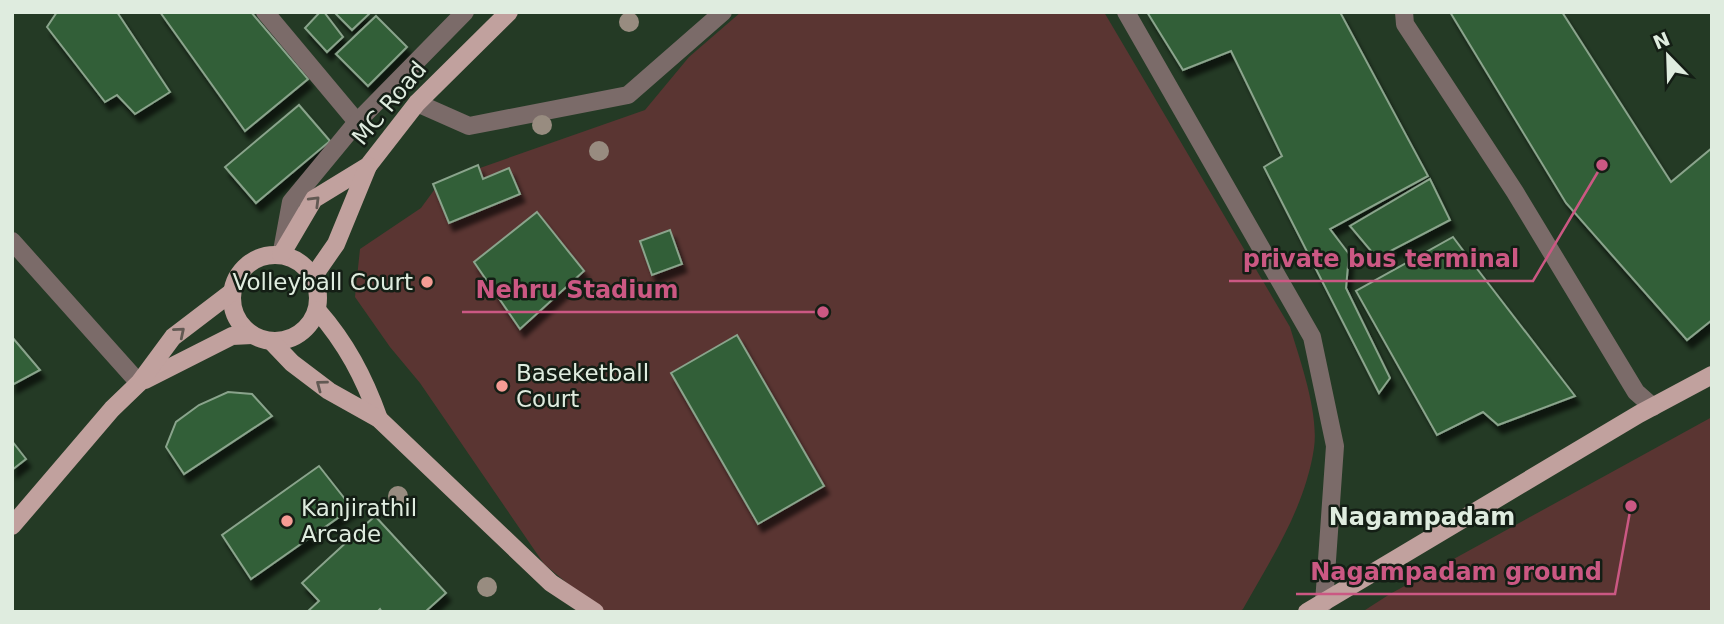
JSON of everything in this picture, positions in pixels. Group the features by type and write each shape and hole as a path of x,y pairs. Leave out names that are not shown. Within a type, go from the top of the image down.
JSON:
{"main road":[{"name":"MC Road","path":"281,254 314,199 368,166 416,103 509,12"},
{"path":"313,277 336,244 368,166"},
{"path":"12,526 112,409 139,383 173,337 232,292 241,272 249,264 259,258 281,254 305,266 313,277 318,287 317,310 300,334 271,341"},
{"path":"232,292 236,316 253,335"},
{"path":"317,310 337,332 364,377 379,419"},
{"path":"139,383 232,336 253,335 271,341 292,363 329,391 379,419 551,583 595,612"},
{"path":"1307,612 1653,407 1712,375"}],"street":[{"path":"265,12 357,122"},
{"path":"281,254 291,202 357,122 465,12"},
{"path":"416,103 469,126 628,95 723,12"},
{"path":"1126,12 1312,337 1335,446 1324,603"},
{"path":"1404,12 1405,24 1515,192 1636,392 1653,407"},
{"path":"12,241 139,383"}],"shaded area":[{"path":"741,12 1104,12 1290,327 1308,387 1315,434 1310,470 1286,532 1243,609 1239,612 602,612 544,564 420,383 390,347 355,297 360,249 421,208 440,182 645,110 689,57"},
{"path":"1712,417 1712,612 1362,612 1390,594"}],"building":[{"path":"57,12 117,12 170,92 135,114 117,95 105,102 47,27"},
{"path":"160,12 251,12 308,79 245,131"},
{"path":"320,12 324,12 343,37 327,52 305,28"},
{"path":"334,12 367,12 369,14 352,30"},
{"path":"1147,12 1340,12 1428,176 1330,229 1349,254 1346,288 1390,378 1379,393 1264,167 1282,156 1231,51 1183,70"},
{"path":"1450,12 1562,12 1671,182 1712,148 1712,320 1687,340 1566,203"},
{"path":"376,16 407,47 368,86 336,54"},
{"path":"299,105 330,141 256,203 225,167"},
{"path":"478,165 483,179 509,168 520,194 449,223 433,184"},
{"path":"1430,179 1450,220 1377,258 1350,226"},
{"path":"537,212 584,271 520,329 474,262"},
{"path":"670,230 682,264 652,275 640,241"},
{"path":"1453,237 1575,396 1498,425 1483,412 1437,435 1356,291"},
{"path":"737,335 824,486 758,524 671,373"},
{"path":"12,337 40,370 12,385"},
{"path":"228,392 252,394 272,416 184,474 166,447 176,422 199,405"},
{"path":"12,441 26,459 12,470"},
{"name":"Kanjirathil Arcade","path":"319,466 352,508 251,579 222,535"},
{"path":"375,516 446,593 425,612 382,612 380,609 377,612 307,612 319,601 302,583"}],"place":[{"name":"private bus terminal","path":"1602,165"},
{"name":"Volleyball Court","path":"427,282"},
{"name":"Nehru Stadium","path":"823,312"},
{"name":"Baseketball Court","path":"502,386"},
{"name":"Nagampadam ground","path":"1631,506"},
{"name":"Kanjirathil Arcade","path":"287,521"}],"district":[{"name":"Nagampadam","path":"1422,517"}]}
